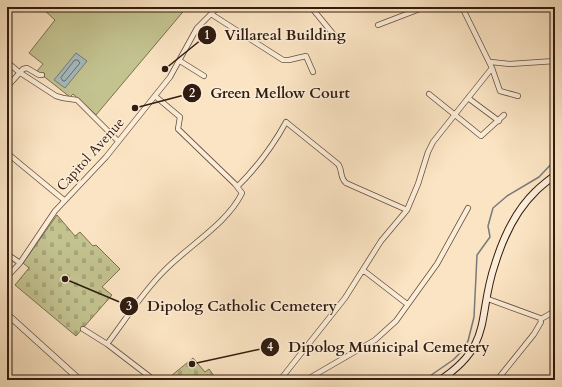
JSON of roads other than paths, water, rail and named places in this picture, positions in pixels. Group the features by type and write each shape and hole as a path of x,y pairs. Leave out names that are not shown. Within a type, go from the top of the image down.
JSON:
{"main road":[{"path":"440,380 462,363 473,351 479,335 488,300 495,264 508,231 525,203 555,175"}],"street":[{"name":"Capitol Avenue","path":"7,277 20,263 64,200 101,163 155,96 180,61 197,28 218,7"},
{"path":"311,7 334,35"},
{"path":"378,25 424,7"},
{"path":"462,7 491,62 500,91 518,96"},
{"path":"211,14 283,60 306,56 312,72"},
{"path":"180,61 204,76"},
{"path":"7,62 19,72 56,96 77,100 118,141"},
{"path":"491,62 510,64 555,62"},
{"path":"7,87 23,68 27,68 39,75 42,75"},
{"path":"280,380 345,298 381,241 407,210 418,184 428,152 446,124 492,68"},
{"path":"429,94 481,136 504,115"},
{"path":"107,344 153,283 182,253 219,222 236,204 242,193 238,186 178,129 180,117 155,96"},
{"path":"468,98 499,121"},
{"path":"238,186 252,173 266,155 286,122 338,164 341,168 342,180 346,183 407,210"},
{"path":"7,153 64,200"},
{"path":"306,380 385,332 396,321 437,264 468,208"},
{"path":"7,254 20,263"},
{"path":"363,270 407,304"},
{"path":"488,300 541,319"},
{"path":"497,380 534,334 541,322 541,319 555,311"},
{"path":"7,314 80,380"},
{"path":"83,329 107,344 154,380"}],"water":[{"path":"76,53 87,61 65,88 54,80"}],"waterway":[{"path":"424,380 453,360 461,352 468,341 474,317 477,255 490,237 488,226 493,208 507,196 539,177 555,160"}],"place":[{"name":"Villareal Building","path":"165,69"},
{"name":"Green Mellow Court","path":"135,108"},
{"name":"Dipolog Catholic Cemetery","path":"65,279"},
{"name":"Dipolog Municipal Cemetery","path":"192,364"}]}
